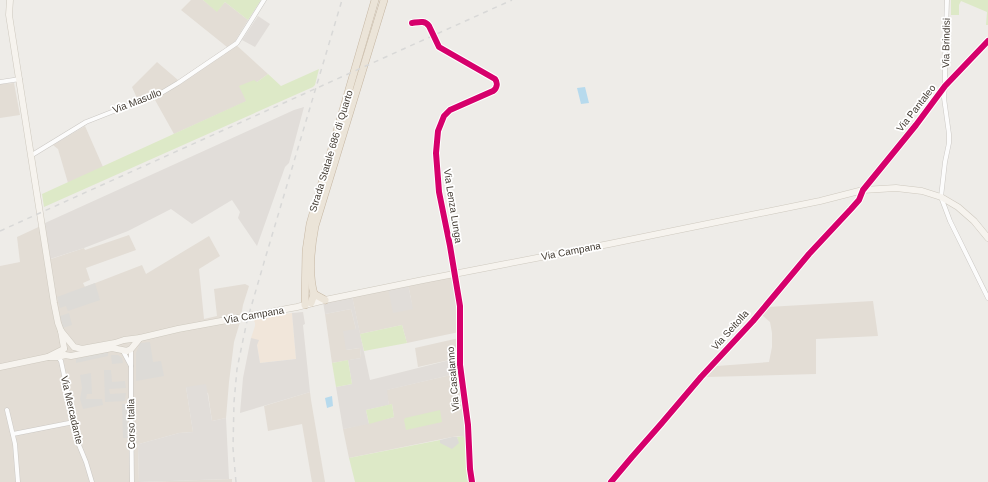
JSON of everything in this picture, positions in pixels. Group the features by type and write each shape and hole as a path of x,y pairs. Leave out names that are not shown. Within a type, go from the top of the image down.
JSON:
{"highway":[{"name":"Strada Statale 686 di Quarto","path":"308,304 306,251 311,219 375,0"},
{"name":"Strada Statale 686 di Quarto","path":"314,294 311,257 315,226 384,0"},
{"path":"308,304 314,294 325,300"}],"main road":[{"path":"10,0 10,15 54,303 58,323 75,351 72,356"},
{"name":"Via Campana","path":"48,357 60,359 69,345 82,349 140,338 178,329 820,201 863,190 896,188 922,190 941,197 958,207 974,221 988,238"},
{"path":"62,331 64,351"},
{"path":"131,348 140,338"},
{"path":"123,350 120,346 125,340 132,343 131,348"},
{"name":"Via Campana","path":"64,351 69,356 72,356 112,348 127,351 131,348"},
{"name":"Via Campana","path":"0,366 48,357 64,351"}],"street":[{"name":"Via Masullo","path":"32,154 86,122 158,95 178,83 237,43 264,0"},
{"name":"Via Brindisi","path":"941,197 944,162 949,143 944,98 947,0"},
{"path":"412,23 426,22 431,29"},
{"name":"Via Lenza Lunga","path":"435,40 439,47 495,79 497,83 496,89 493,91 447,112 438,131 436,153 439,192 454,274"},
{"name":"Via Pantaleo","path":"863,190 916,125 945,86 988,41"},
{"path":"0,82 20,79"},
{"name":"Via Seitolla","path":"611,482 701,377 753,321 809,254 851,209 863,190"},
{"path":"941,197 950,221 988,298"},
{"name":"Via Casalanno","path":"454,274 460,306 460,365 468,425 472,482"},
{"name":"Corso Italia","path":"131,348 130,399 132,482"},
{"name":"Corso Italia","path":"123,350 131,366"},
{"name":"Via Mercadante","path":"60,359 79,444 92,482"},
{"path":"7,410 15,444 18,482"},
{"path":"13,434 74,422"}],"shaded area":[{"path":"191,0 203,0 217,11 225,2 248,20 234,43 268,74 257,82 247,101 174,134 155,100 140,105 132,87 157,62 178,80 227,47 181,10"},
{"path":"258,16 270,24 255,47 242,40"},
{"path":"14,83 20,115 0,118 0,84"},
{"path":"304,107 289,163 285,167 257,246 238,218 240,212 232,200 192,224 171,209 128,231 50,259 45,223 294,110"},
{"path":"85,126 103,167 68,183 58,149 53,145"},
{"path":"45,224 51,259 84,248 85,250 129,235 136,250 86,268 90,280 83,283 85,287 142,265 146,274 209,236 220,256 199,269 204,319 217,316 214,289 245,284 249,286 234,342 226,418 212,421 208,393 186,387 193,432 179,433 139,444 139,482 0,482 0,266 20,262 17,237"},
{"path":"454,274 459,306 459,332 407,343 402,325 360,334 352,296 388,288 412,309 408,284"},
{"path":"95,283 100,300 68,311 66,306 60,308 57,297"},
{"path":"408,284 413,309 393,313 388,288"},
{"path":"352,296 370,380 458,358 459,373 387,390 389,405 366,410 369,424 343,429 336,387 352,384 348,360 361,358 360,348 346,350 343,331 356,329 351,309 325,314 323,302"},
{"path":"873,301 878,336 816,339 816,374 706,377 717,366 769,362 772,347 772,333 770,322 761,314 767,307"},
{"path":"351,309 356,329 346,350 360,348 361,358 332,363 325,314"},
{"path":"303,312 310,392 240,413 243,378 251,338 259,340 257,345 260,363 296,359 292,313"},
{"path":"69,313 72,325 63,328 60,316"},
{"path":"292,313 296,359 260,363 257,345 251,338 255,326 253,319"},
{"path":"459,338 458,358 418,367 415,348"},
{"path":"150,342 153,362 161,361 164,376 136,381 136,353 140,343"},
{"path":"108,351 108,356 76,363 76,359 79,357"},
{"path":"111,355 118,355 122,358 123,363 112,364"},
{"path":"104,370 111,370 112,382 125,381 126,388 109,389 110,394 126,393 125,401 105,402"},
{"path":"91,373 92,394 87,394 86,399 102,399 103,405 83,409 80,399 82,388 80,375"},
{"path":"459,373 466,423 465,438 462,436 452,437 349,458 343,429 394,417 392,404 389,405 386,390"},
{"path":"206,384 212,421 226,418 229,479 139,482 139,444 179,433 193,432 186,387"},
{"path":"310,392 325,482 312,482 302,424 268,431 264,406"},
{"path":"122,404 127,404 128,438 123,438"},
{"path":"457,437 459,443 452,449 440,443 440,440"},
{"path":"232,479 232,482 139,482"}],"green space":[{"path":"203,0 261,0 248,20 225,2 217,12"},
{"path":"951,0 988,0 988,25 986,25 987,12 961,1 959,5 959,15 951,15"},
{"path":"319,69 315,85 313,87 44,207 42,194 246,101 239,86 254,80 257,82 268,74 281,86"},
{"path":"402,325 407,343 364,351 360,334"},
{"path":"348,360 352,384 336,387 332,363"},
{"path":"392,404 394,417 369,424 366,410"},
{"path":"440,410 442,422 406,430 405,418"},
{"path":"462,436 465,438 468,482 355,482 349,458 440,440 441,443 458,443 457,437"}],"water":[{"path":"585,87 589,103 581,104 577,88"},
{"path":"332,396 333,406 327,408 325,398"}],"tunnel":[{"path":"431,29 435,40"}],"railway":[{"path":"236,482 233,448 234,402 237,369 247,321 342,0"},
{"path":"0,231 512,0"}],"cycle path":[{"path":"412,23 426,23 429,26 439,47 495,79 497,84 493,91 450,110 444,116 438,131 436,153 439,192 460,306 460,365 468,425 472,482"},
{"path":"611,482 701,377 753,321 809,254 859,200 863,190 916,125 945,86 988,41"}]}
